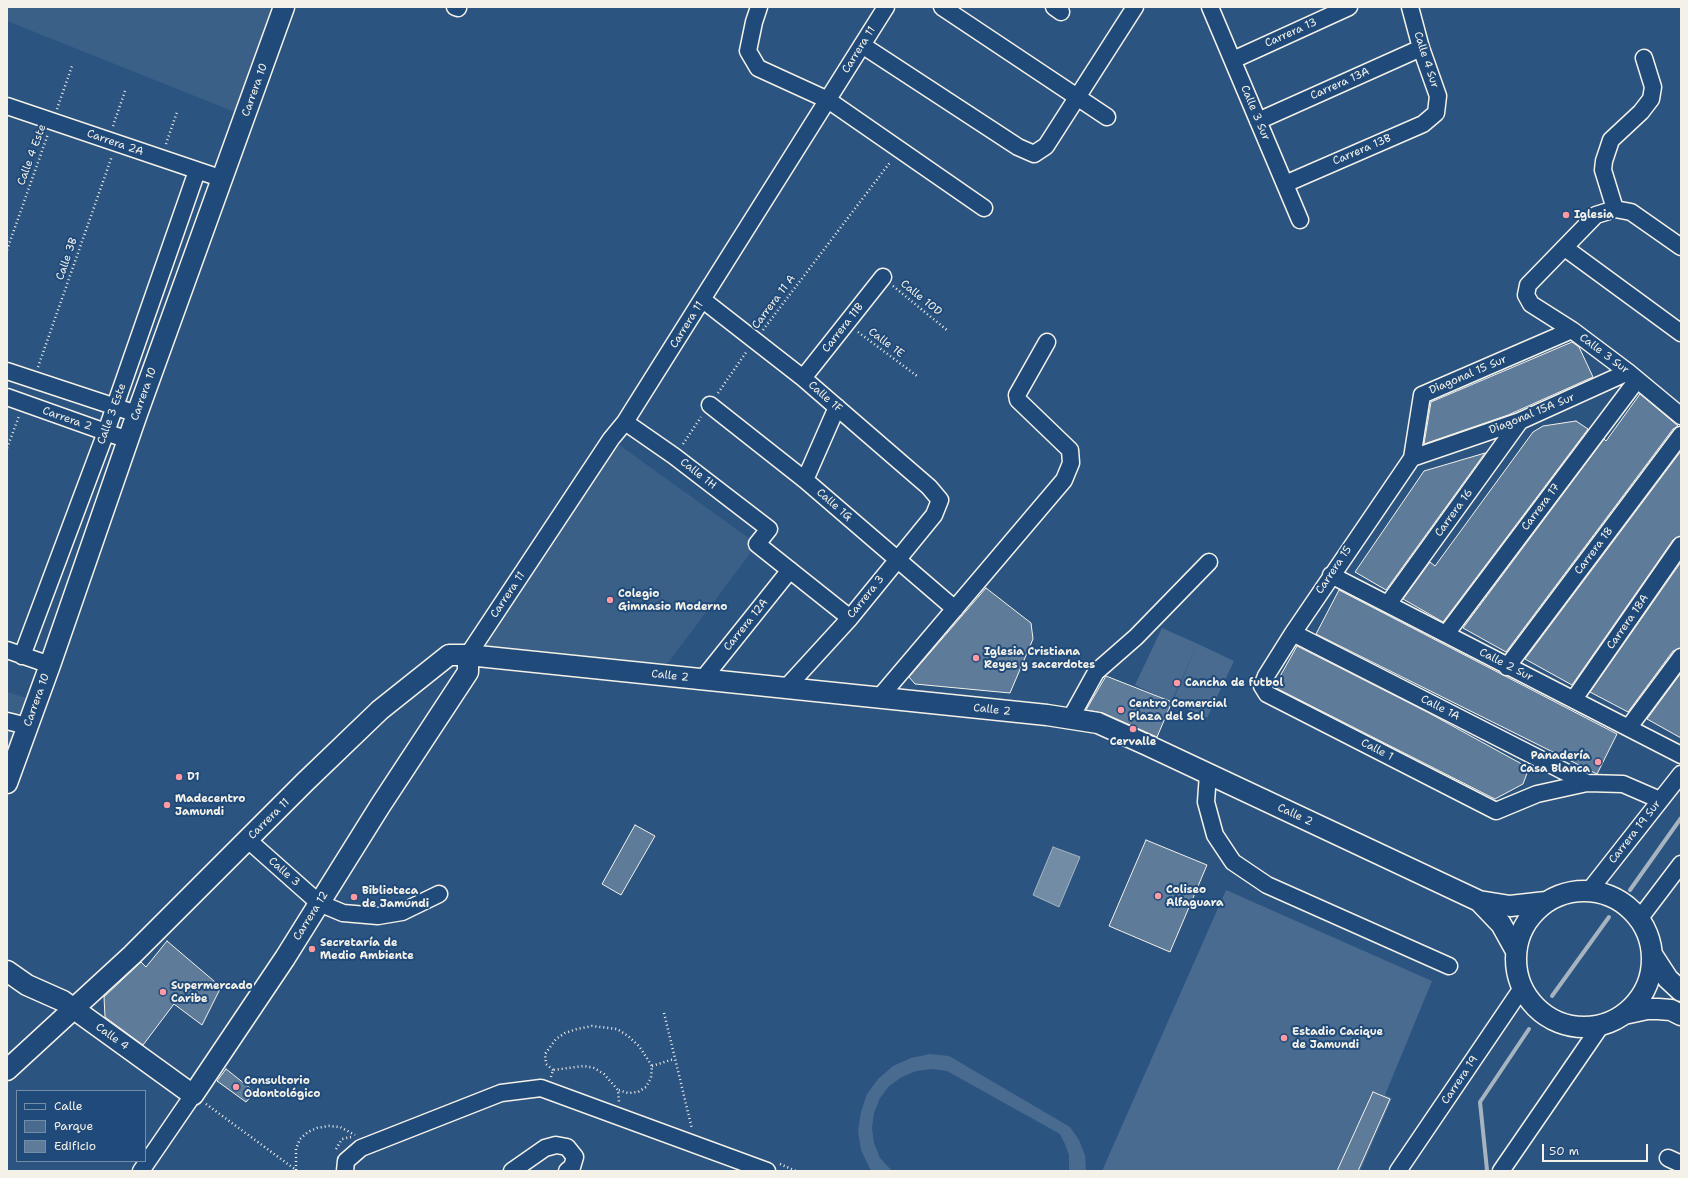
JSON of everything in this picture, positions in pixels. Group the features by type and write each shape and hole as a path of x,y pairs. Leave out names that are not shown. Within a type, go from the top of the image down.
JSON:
{"main road":[{"name":"Carrera 10","path":"7,783 50,665 137,414 223,180 284,7"},
{"name":"Carrera 11","path":"7,1070 132,955 380,710 449,655 468,655"},
{"name":"Calle 2","path":"468,655 1048,715 1098,723 1479,901 1510,906 1546,902"},
{"name":"Carrera 12","path":"193,1095 285,958 380,806 468,672 468,655"},
{"path":"1624,1014 1637,1002 1646,990 1652,972 1653,956 1650,940 1640,918 1622,902 1601,892 1571,892 1546,902 1525,925 1520,934 1516,951 1518,974 1522,988 1536,1007 1547,1016 1565,1024 1584,1027 1602,1024 1624,1014 1647,1009 1671,1010 1681,1015"},
{"name":"Calle 2","path":"1479,901 1501,924 1516,951"},
{"path":"1653,956 1668,979 1681,991"},
{"name":"Calle 4","path":"7,971 27,985"},
{"name":"Calle 4","path":"7,980 27,985 63,1001 193,1095"}],"street":[{"path":"759,7 754,22 748,51 758,68 828,100 984,208"},
{"name":"Carrera 11","path":"468,655 612,439 625,422 886,7"},
{"path":"942,7 1107,117"},
{"path":"862,45 1018,147 1034,154 1046,146 1135,7"},
{"name":"Calle 3 Sur","path":"1210,7 1300,220"},
{"name":"Carrera 13","path":"1232,60 1349,7"},
{"name":"Calle 4 Sur","path":"1410,7 1421,48 1438,96 1436,113"},
{"name":"Carrera 13A","path":"1258,121 1421,48"},
{"path":"1615,209 1603,170 1604,161 1611,140 1641,112 1651,99 1653,87 1644,58"},
{"name":"Carrera 2A","path":"7,106 223,180"},
{"name":"Carrera 13B","path":"1285,184 1423,124 1436,113"},
{"name":"Calle 3 Este","path":"22,656 106,432 197,171"},
{"path":"1678,242 1631,212 1615,209 1596,215 1565,248 1681,333"},
{"name":"Calle 3 Sur","path":"1565,248 1528,285 1526,295 1531,304 1572,330 1681,416"},
{"name":"Carrera 11B","path":"803,378 883,277"},
{"name":"Calle 1F","path":"703,300 803,378 929,487 940,500"},
{"name":"Diagonal 15 Sur","path":"1412,458 1422,395 1572,330"},
{"path":"879,698 1064,480 1071,463 1070,450 1018,400 1017,395 1047,342"},
{"path":"7,371 137,414"},
{"name":"Diagonal 15A Sur","path":"1412,458 1520,421 1632,376"},
{"name":"Carrera 17","path":"1446,634 1632,376"},
{"name":"Carrera 2","path":"7,397 23,404 128,440"},
{"name":"Calle 1G","path":"710,405 805,480 955,609"},
{"path":"805,480 837,407"},
{"name":"Carrera 16","path":"1388,604 1520,421"},
{"name":"Calle 1H","path":"625,422 674,456 769,529 757,544 790,570"},
{"name":"Carrera 18","path":"1507,666 1681,436"},
{"name":"Carrera 15","path":"1262,686 1266,676 1331,575 1412,458"},
{"name":"Carrera 3","path":"786,688 850,618 934,515 940,500"},
{"name":"Carrera 18A","path":"1574,699 1681,545"},
{"path":"1070,719 1096,672 1136,637 1209,562"},
{"path":"790,570 850,618"},
{"name":"Carrera 12A","path":"702,680 790,570"},
{"name":"Calle 2 Sur","path":"1331,575 1681,755"},
{"name":"Calle 1A","path":"1293,633 1587,783"},
{"path":"7,650 50,665"},
{"path":"1629,727 1681,657"},
{"name":"Calle 1","path":"1262,686 1267,694 1496,811 1537,794 1587,783"},
{"path":"7,721 27,726"},
{"path":"1208,774 1206,802 1215,835 1233,862 1267,886 1449,966"},
{"name":"Carrera 19 Sur","path":"1589,891 1681,774"},
{"path":"1587,783 1623,784 1660,800"},
{"name":"Calle 3","path":"248,840 319,903 342,914 378,916 402,912 439,894"},
{"path":"1640,918 1681,864"},
{"name":"Carrera 19","path":"1398,1171 1522,988"},
{"path":"1501,1171 1602,1024"},
{"path":"342,1162 361,1148 501,1093 541,1088 697,1137 771,1167"},
{"name":"Carrera 12","path":"141,1171 193,1095"},
{"path":"512,1171 545,1148 556,1145 567,1147 575,1157 572,1167 567,1171"}],"path":[{"name":"Calle 4 Este","path":"7,250 72,66"},
{"name":"Calle 3B","path":"33,380 112,142 125,91"},
{"path":"160,158 177,112"},
{"name":"Carrera 11 A","path":"674,456 755,341 891,161"},
{"name":"Calle 10D","path":"883,277 948,331"},
{"name":"Calle 1E","path":"846,323 917,376"},
{"path":"7,448 23,404"},
{"path":"664,1013 692,1128 697,1137"},
{"path":"592,1026 617,1029 628,1036 639,1046 652,1066 650,1078 646,1087 638,1092 628,1093 618,1090 604,1074 594,1068 584,1066 553,1070 546,1064 545,1054 548,1047 565,1033 592,1026"},
{"path":"652,1066 674,1059"},
{"path":"550,1079 553,1070"},
{"path":"612,1102 619,1104 618,1090"},
{"path":"193,1095 296,1170"},
{"path":"684,1125 692,1128 697,1137"},
{"path":"296,1170 296,1149 300,1139 308,1132 317,1128 329,1126 340,1128 356,1136"},
{"path":"342,1162 336,1147 342,1139 362,1133"},
{"path":"771,1167 796,1171"}],"shaded area":[{"path":"7,7 284,7 245,116 7,21"},
{"name":"Colegio Gimnasio Moderno","path":"611,439 757,544 659,675 468,655"},
{"path":"7,692 36,701 7,783"},
{"path":"1053,847 1080,857 1059,907 1033,895"}],"green space":[{"path":"1162,628 1198,644 1171,702 1135,685"},
{"path":"1198,644 1234,661 1207,718 1172,702"},
{"name":"Estadio Cacique de Jamundi","path":"1226,890 1432,981 1385,1095 1392,1098 1360,1171 1102,1171"},
{"path":"930,1054 949,1056 1070,1127 1079,1140 1085,1155 1086,1171 1069,1171 1069,1155 1060,1134 947,1071 932,1069 916,1071 902,1077 889,1086 880,1098 874,1113 872,1128 874,1143 880,1158 892,1171 871,1171 861,1150 858,1131 861,1112 867,1094 878,1079 893,1066 911,1058"}],"building":[{"path":"1572,342 1579,347 1593,377 1508,415 1424,444 1431,402"},
{"path":"1640,394 1678,426 1673,429 1506,652 1463,628 1604,439 1606,441"},
{"path":"1576,421 1588,429 1443,622 1403,599 1430,562 1435,566 1533,432 1543,426"},
{"path":"1681,451 1681,536 1673,540 1572,685 1525,659"},
{"path":"1485,453 1386,590 1355,572 1424,471"},
{"path":"1681,562 1681,648 1673,651 1628,712 1590,692"},
{"name":"Iglesia Cristiana Reyes y sacerdotes","path":"986,588 1031,623 1033,639 1010,693 915,684 909,677"},
{"path":"1339,590 1617,734 1597,774 1316,634"},
{"path":"1297,646 1429,713 1529,768 1523,784 1495,799 1274,687"},
{"path":"1681,673 1681,738 1647,719"},
{"name":"Centro Comercial Plaza del Sol","path":"1106,676 1172,702 1157,737 1103,713 1086,710"},
{"path":"635,825 655,836 621,895 602,884"},
{"name":"Coliseo Alfaguara","path":"1146,840 1207,865 1170,952 1109,926"},
{"name":"Supermercado Caribe","path":"167,941 221,987 202,1025 174,1004 143,1045 105,1017 104,997 141,962 146,967"},
{"name":"Consultorio Odontológico","path":"226,1069 255,1092 246,1102 217,1081"},
{"path":"1373,1092 1390,1099 1358,1171 1337,1171"}],"waterway":[{"path":"1630,890 1681,818"},
{"path":"1552,996 1609,917"},
{"path":"1486,1171 1480,1102 1529,1029"}],"place":[{"name":"Iglesia","path":"1566,215"},
{"name":"Colegio Gimnasio Moderno","path":"610,600"},
{"name":"Iglesia Cristiana Reyes y sacerdotes","path":"976,658"},
{"name":"Cancha de futbol","path":"1177,683"},
{"name":"Centro Comercial Plaza del Sol","path":"1121,710"},
{"name":"Cervalle","path":"1133,729"},
{"name":"Panadería Casa Blanca","path":"1598,762"},
{"name":"D1","path":"179,777"},
{"name":"Madecentro Jamundi","path":"167,805"},
{"name":"Coliseo Alfaguara","path":"1158,896"},
{"name":"Biblioteca de Jamundi","path":"354,897"},
{"name":"Secretaría de Medio Ambiente","path":"312,949"},
{"name":"Supermercado Caribe","path":"163,992"},
{"name":"Estadio Cacique de Jamundi","path":"1284,1038"},
{"name":"Consultorio Odontológico","path":"236,1087"}]}
